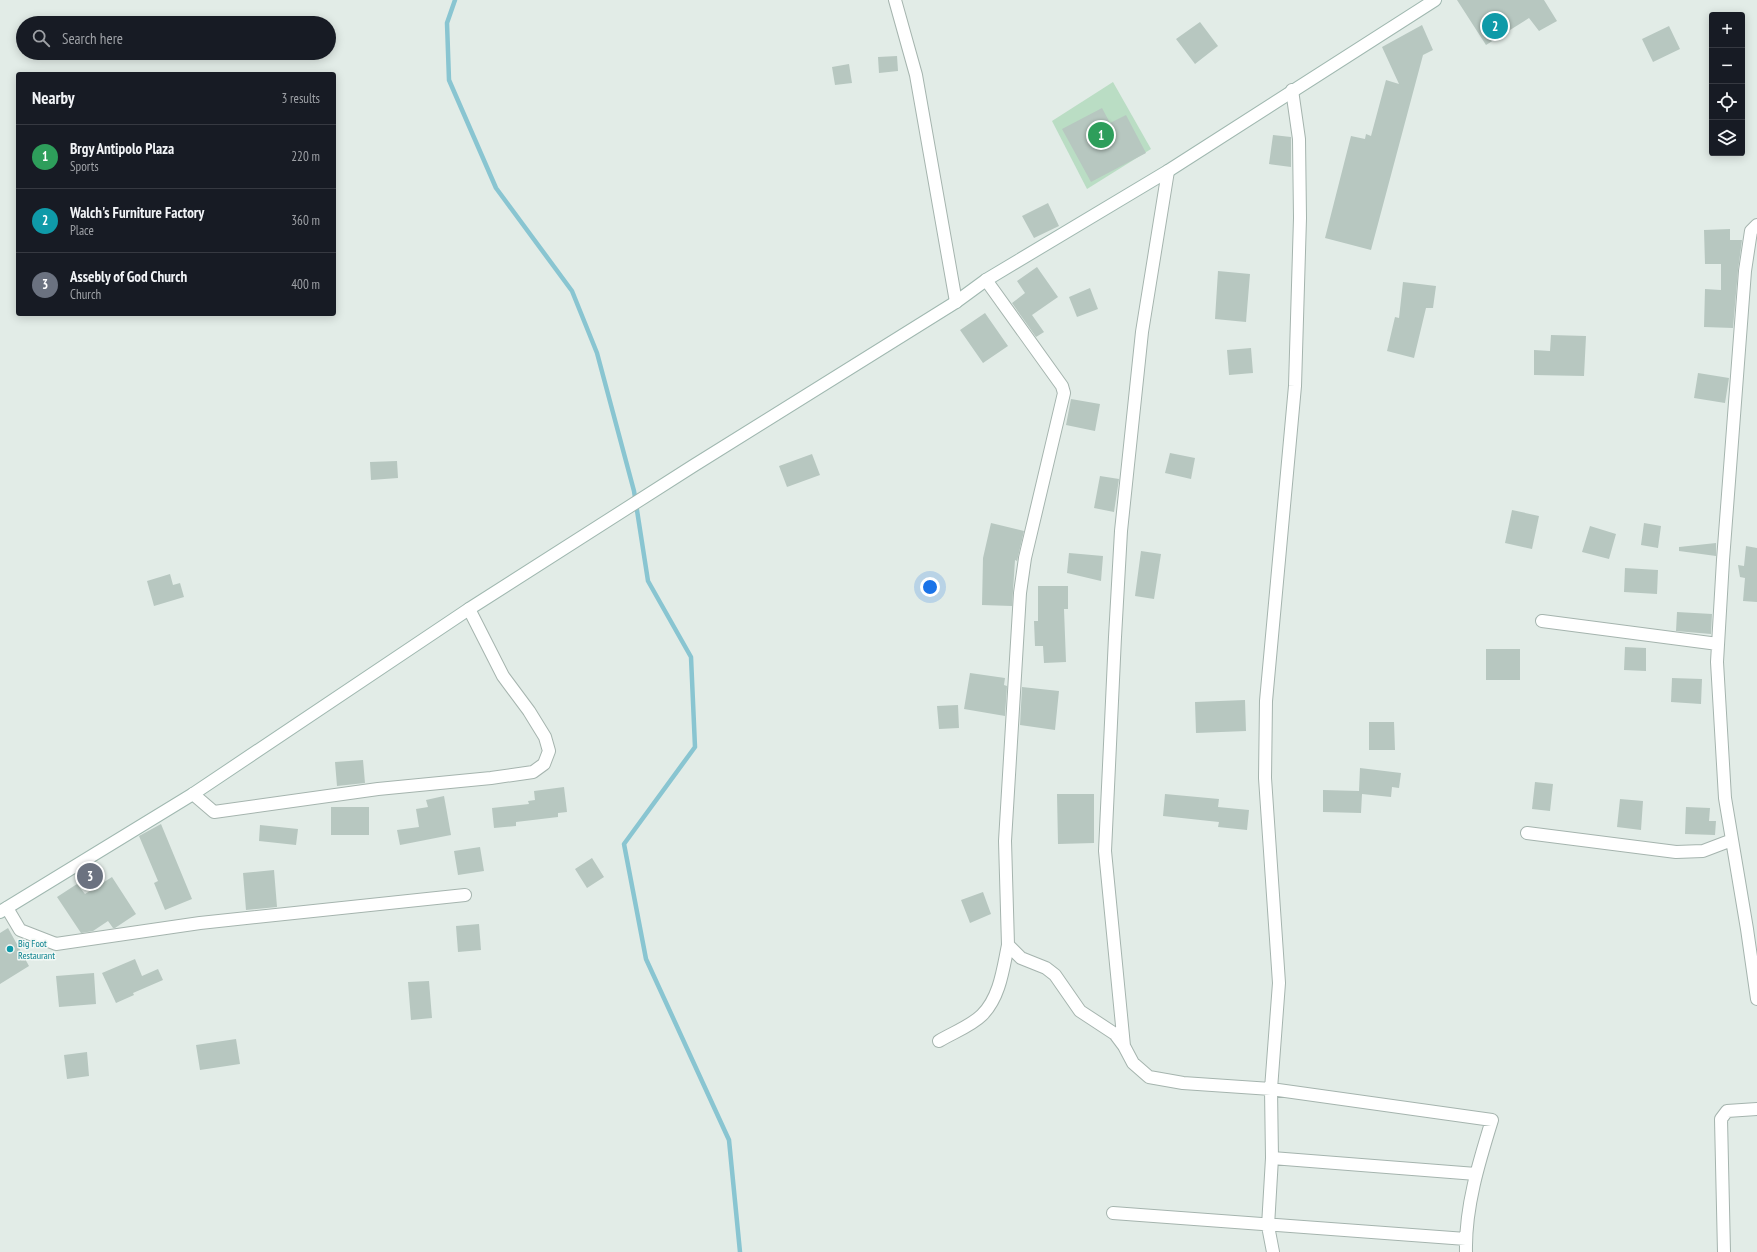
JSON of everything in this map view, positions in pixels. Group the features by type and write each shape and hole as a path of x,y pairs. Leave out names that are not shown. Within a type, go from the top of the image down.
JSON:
{"street":[{"path":"895,0 916,75 956,302"},
{"path":"465,895 200,922 56,944 20,930 4,910 193,794 469,609 609,519 956,302 986,280 1168,171 1292,90 1435,0"},
{"path":"1273,1252 1268,1226 1272,1158 1271,1089 1279,983 1265,778 1266,701 1295,386 1300,218 1299,139 1292,90"},
{"path":"1124,1046 1105,851 1114,645 1121,530 1142,332 1168,171"},
{"path":"1757,225 1751,231 1746,271 1723,560 1717,662 1725,798 1757,999"},
{"path":"939,1040 981,1016 990,1006 997,991 1008,945 1005,841 1020,593 1025,558 1064,393 1062,386 986,280"},
{"path":"193,794 214,812 378,789 491,778 533,772 544,764 549,751 545,737 529,711 503,676 469,609"},
{"path":"1542,621 1718,644"},
{"path":"1527,833 1676,852 1703,851 1732,840"},
{"path":"1008,945 1021,958 1046,968 1055,975 1080,1011 1115,1034 1124,1046 1133,1063 1149,1076 1183,1084 1271,1089 1492,1120 1476,1174 1466,1239 1466,1252"},
{"path":"1724,1252 1721,1119 1727,1111 1757,1108"},
{"path":"1272,1158 1476,1174"},
{"path":"1113,1213 1268,1226 1466,1239"}],"green space":[{"path":"1113,82 1151,149 1087,189 1052,121"}],"building":[{"path":"1457,0 1544,0 1557,21 1539,31 1529,18 1486,45"},
{"path":"1200,22 1218,46 1195,64 1176,39"},
{"path":"1422,25 1433,50 1423,55 1371,250 1325,238 1351,136 1365,139 1366,134 1371,136 1386,80 1399,84 1382,47"},
{"path":"1669,26 1680,49 1653,62 1642,39"},
{"path":"897,56 898,71 879,73 878,57"},
{"path":"849,64 852,83 835,85 832,67"},
{"path":"1102,108 1110,123 1126,115 1146,153 1091,182 1062,129"},
{"path":"1273,135 1291,137 1291,167 1269,164"},
{"path":"1048,203 1059,226 1034,238 1022,216"},
{"path":"1730,229 1730,240 1742,240 1733,328 1704,327 1705,289 1721,290 1721,264 1705,264 1704,230"},
{"path":"1037,267 1058,297 1032,315 1044,332 1036,337 1012,303 1025,293 1017,281"},
{"path":"1218,271 1250,274 1246,322 1215,319"},
{"path":"1403,282 1436,286 1433,308 1426,308 1414,358 1387,351 1395,317 1399,318"},
{"path":"1090,288 1098,309 1077,317 1069,297"},
{"path":"985,313 1008,346 983,363 960,330"},
{"path":"1551,335 1586,336 1584,376 1534,375 1534,350 1550,351"},
{"path":"1251,348 1253,373 1229,375 1227,350"},
{"path":"1698,373 1729,378 1725,403 1694,398"},
{"path":"1071,399 1100,404 1095,431 1066,425"},
{"path":"1170,453 1195,458 1191,479 1165,473"},
{"path":"812,454 820,475 787,487 779,466"},
{"path":"397,461 398,478 371,480 370,462"},
{"path":"1100,476 1119,479 1114,512 1094,508"},
{"path":"1512,510 1539,516 1532,549 1505,543"},
{"path":"991,523 1024,531 1017,561 1015,560 1012,606 982,605 983,558"},
{"path":"1644,523 1661,526 1658,548 1641,545"},
{"path":"1590,526 1616,534 1609,559 1582,552"},
{"path":"1716,543 1716,556 1679,551 1679,547"},
{"path":"1746,546 1757,548 1757,602 1743,601 1745,578 1740,577 1738,565 1744,566"},
{"path":"1141,551 1161,554 1154,599 1135,596"},
{"path":"1069,553 1103,556 1101,581 1067,573"},
{"path":"1625,568 1658,570 1657,594 1624,592"},
{"path":"170,574 173,585 180,583 184,597 154,606 147,581"},
{"path":"1038,586 1068,586 1068,609 1064,609 1066,662 1044,663 1043,646 1035,646 1034,621 1038,621"},
{"path":"1677,612 1712,614 1711,634 1676,631"},
{"path":"1625,647 1646,648 1646,671 1624,670"},
{"path":"1486,649 1520,649 1520,680 1486,680"},
{"path":"970,673 1005,678 1004,685 1007,686 1005,716 964,709"},
{"path":"1672,678 1702,679 1701,704 1671,702"},
{"path":"1022,687 1059,691 1055,730 1020,725"},
{"path":"1245,700 1246,731 1196,733 1195,702"},
{"path":"958,705 959,728 939,729 937,706"},
{"path":"1369,722 1394,722 1395,750 1369,750"},
{"path":"363,760 365,783 337,786 335,762"},
{"path":"1360,768 1401,773 1399,788 1392,787 1391,797 1362,794 1361,813 1323,812 1323,790 1359,791"},
{"path":"1535,782 1553,784 1550,811 1532,809"},
{"path":"564,787 567,812 558,813 558,817 516,822 516,826 494,828 492,808 529,804 528,801 535,800 534,791"},
{"path":"1057,794 1094,794 1094,843 1058,844"},
{"path":"1165,794 1219,799 1218,807 1249,810 1247,830 1218,827 1219,822 1163,816"},
{"path":"444,796 451,835 400,845 397,830 419,827 416,809 428,807 426,800"},
{"path":"1620,799 1643,801 1641,830 1617,827"},
{"path":"331,807 369,807 369,835 331,835"},
{"path":"1686,807 1710,808 1709,821 1716,821 1715,835 1685,834"},
{"path":"161,824 192,899 165,910 154,883 158,881 139,836"},
{"path":"260,825 298,829 296,845 259,841"},
{"path":"480,847 484,871 458,875 454,851"},
{"path":"592,858 604,877 587,888 575,869"},
{"path":"274,870 277,907 246,910 243,873"},
{"path":"112,877 136,914 115,928 113,928 108,921 93,931 81,933 57,897 77,884 85,894"},
{"path":"983,892 991,914 970,923 961,900"},
{"path":"479,924 481,950 458,952 456,926"},
{"name":"Big Foot Restaurant","path":"8,928 29,966 0,984 0,933"},
{"path":"135,959 142,976 158,969 163,980 133,993 134,995 116,1003 102,973"},
{"path":"94,973 96,1004 59,1007 56,976"},
{"path":"429,981 432,1018 411,1020 408,982"},
{"path":"236,1039 240,1064 200,1070 196,1045"},
{"path":"87,1052 89,1076 67,1079 64,1055"}],"waterway":[{"path":"455,0 447,23 449,80 496,188 572,291 597,353 634,491 648,581 691,657 695,747 624,844 646,959 729,1140 740,1252"}],"place":[{"name":"Walch's Furniture Factory","path":"1495,26"},
{"name":"Brgy Antipolo Plaza","path":"1101,135"},
{"name":"Assebly of God Church","path":"90,876"},
{"name":"Big Foot Restaurant","path":"10,949"}]}
